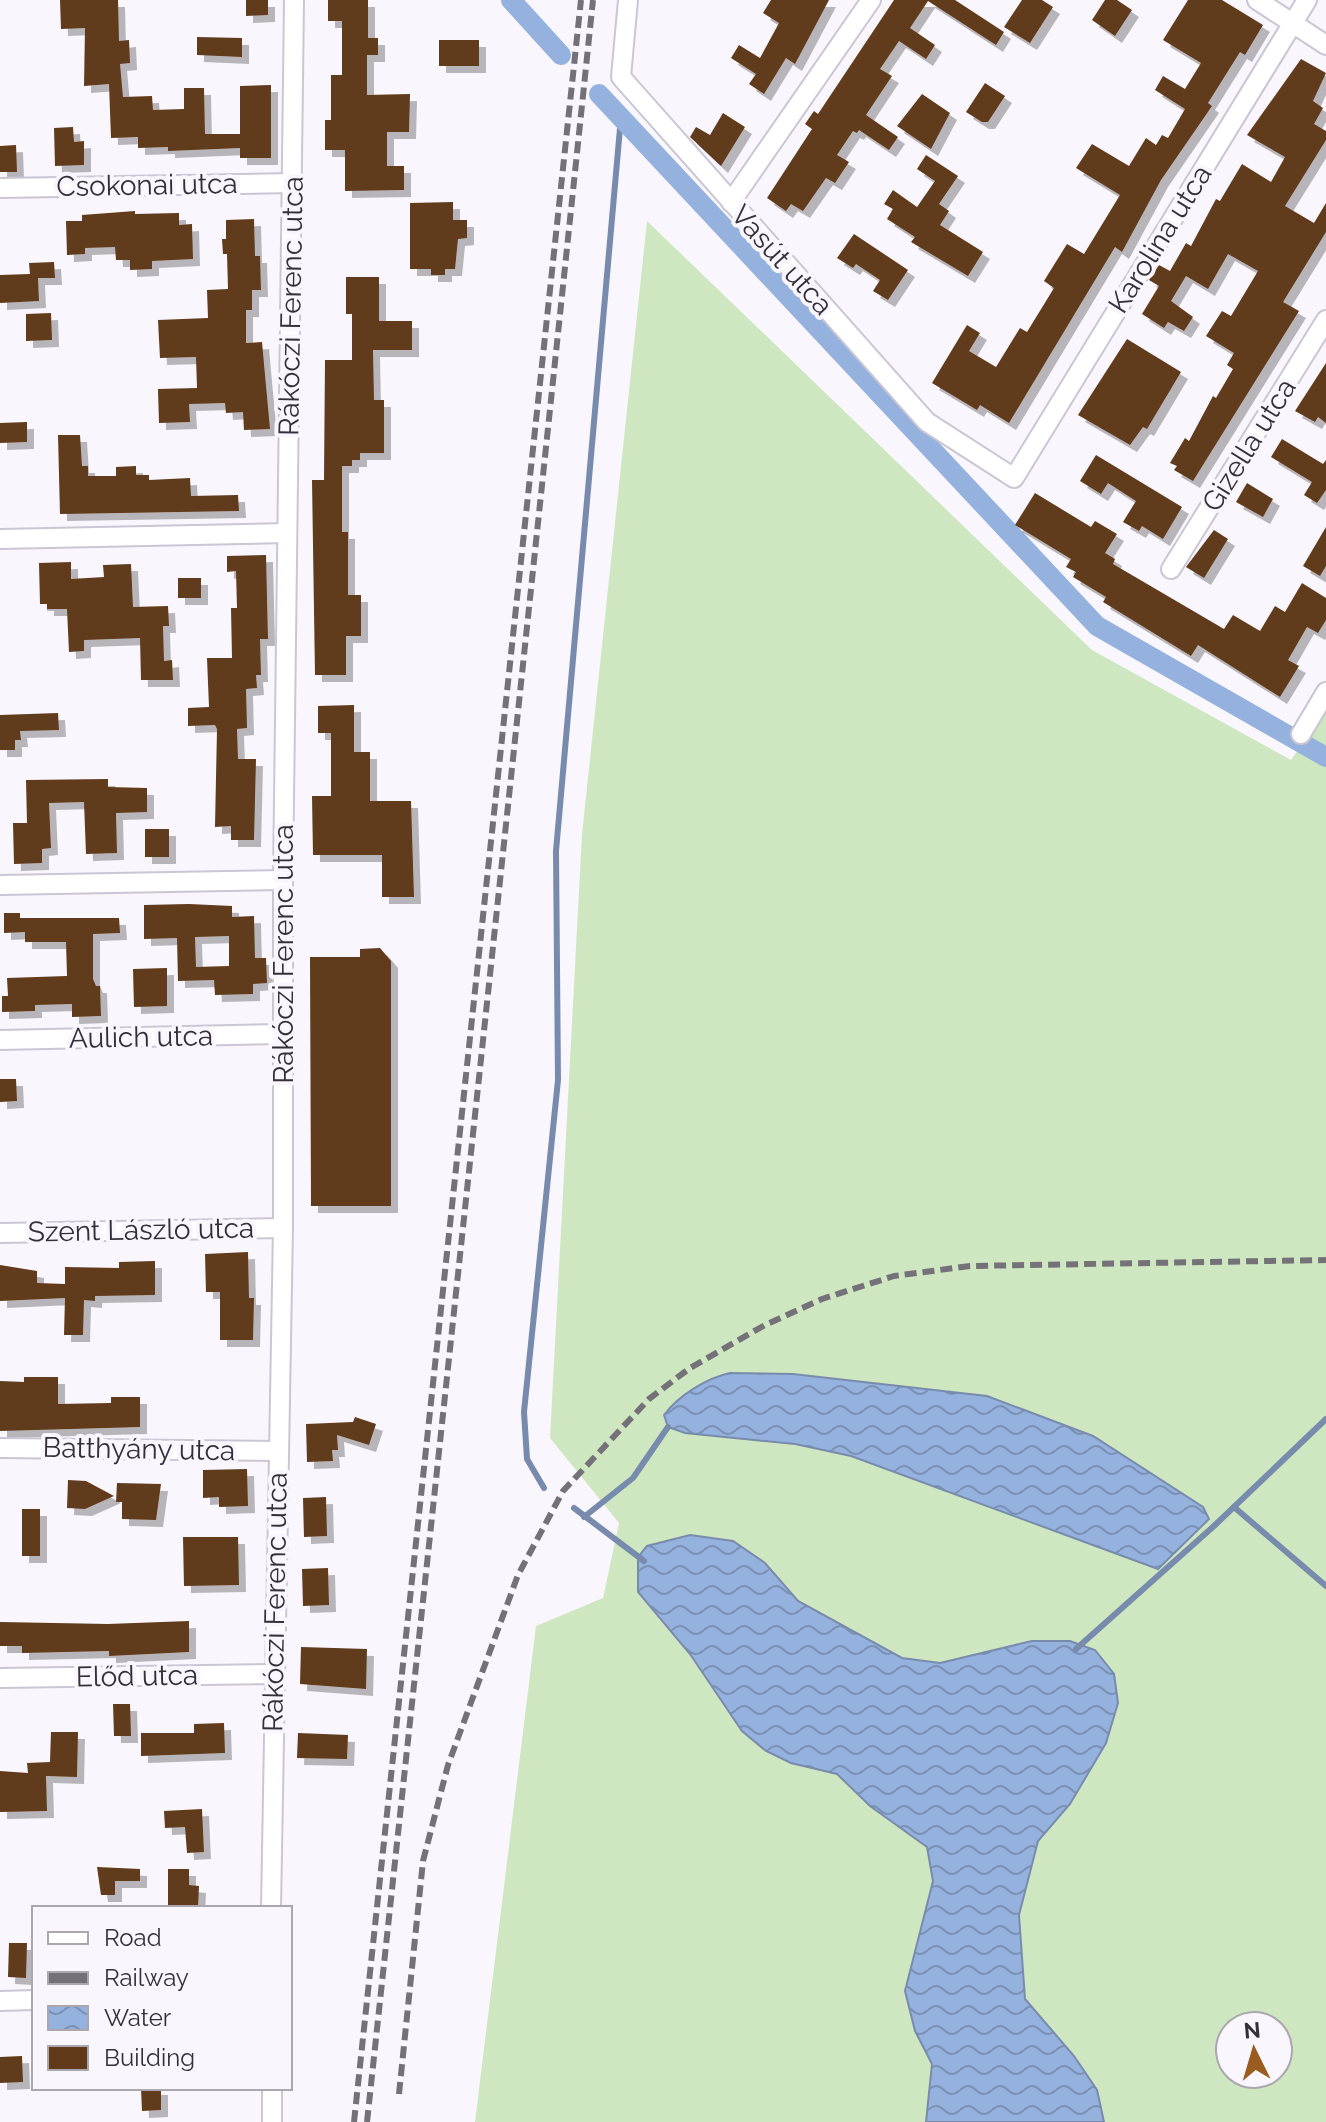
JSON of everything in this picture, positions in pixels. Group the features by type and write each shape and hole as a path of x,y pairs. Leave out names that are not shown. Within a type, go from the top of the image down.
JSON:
{"street":[{"name":"Rákóczi Ferenc utca","path":"271,1906 283,1228 283,880 294,0"},
{"name":"Vasút utca","path":"628,0 621,77 927,422 1014,478"},
{"path":"731,202 871,0"},
{"path":"1257,0 1326,45"},
{"name":"Karolina utca","path":"1014,478 1307,0"},
{"name":"Csokonai utca","path":"0,188 294,183"},
{"name":"Gizella utca","path":"1171,569 1326,320"},
{"path":"0,539 287,533"},
{"path":"1301,734 1326,692"},
{"path":"0,885 283,880"},
{"name":"Aulich utca","path":"0,1040 282,1034"},
{"name":"Szent László utca","path":"0,1233 283,1228"},
{"name":"Batthyány utca","path":"0,1448 277,1451"},
{"name":"Előd utca","path":"0,1678 274,1674"},
{"path":"0,2001 32,2000"},
{"path":"272,2090 272,2122"}],"green space":[{"path":"647,221 1092,650 1291,760 1326,708 1326,2122 475,2122 536,1626 603,1598 619,1523 550,1438 582,834"}],"water":[{"path":"730,1373 793,1374 987,1396 1093,1436 1203,1507 1209,1519 1158,1569 851,1456 795,1444 685,1433 668,1427 664,1415 685,1394"},
{"path":"690,1535 733,1541 765,1563 798,1601 902,1658 940,1663 1032,1641 1070,1641 1095,1650 1114,1674 1118,1703 1106,1743 1070,1804 1038,1841 1019,1915 1025,1999 1074,2056 1097,2090 1104,2122 926,2122 932,2064 915,2031 905,1991 933,1881 927,1847 870,1806 837,1774 791,1763 766,1751 742,1731 690,1654 638,1592 638,1557 647,1546"}],"building":[{"path":"60,0 118,0 119,41 129,40 130,63 120,64 123,97 152,96 153,110 184,109 184,88 204,88 205,134 240,134 240,86 271,85 271,158 240,158 240,148 168,151 168,147 138,148 138,137 111,138 109,84 84,86 85,28 61,29"},
{"path":"246,0 268,0 268,15 246,16"},
{"path":"328,0 368,0 368,38 378,38 378,55 367,55 367,95 410,94 409,132 387,132 387,166 404,166 404,190 345,191 345,150 325,150 325,120 331,120 331,75 342,75 342,21 328,21"},
{"path":"771,0 829,0 795,64 786,58 764,94 749,84 756,74 731,58 739,45 760,58 779,23 763,13"},
{"path":"894,0 955,0 1004,32 996,45 928,1 910,28 935,45 926,59 899,41 880,69 892,76 866,115 898,137 889,150 859,130 857,133 853,131 837,155 849,162 835,183 826,178 803,211 791,204 786,211 767,198 812,129 805,124 814,111 818,114"},
{"path":"1022,0 1042,0 1053,7 1030,43 1004,27"},
{"path":"1105,0 1117,0 1132,10 1115,36 1092,20"},
{"path":"1188,0 1222,0 1263,25 1245,55 1240,52 1208,103 1212,106 1161,180 1122,252 1115,247 1009,423 980,405 977,410 932,383 967,325 980,333 969,351 996,367 1020,328 1027,332 1054,288 1044,281 1067,244 1084,254 1120,195 1076,168 1092,144 1129,166 1146,138 1156,145 1162,135 1168,138 1185,109 1155,90 1163,76 1185,89 1201,63 1163,40"},
{"path":"197,37 242,38 242,57 197,55"},
{"path":"439,40 479,40 479,66 439,66"},
{"path":"1301,59 1326,73 1313,101 1323,108 1314,124 1326,131 1326,140 1285,206 1314,223 1326,203 1326,232 1283,302 1299,311 1193,481 1174,470 1177,466 1170,463 1185,438 1189,441 1213,396 1216,398 1233,369 1227,365 1234,353 1206,336 1222,311 1231,316 1258,271 1228,254 1208,289 1186,276 1171,301 1193,317 1184,331 1168,322 1164,328 1142,314 1159,286 1149,280 1159,265 1170,271 1186,243 1191,246 1216,199 1220,201 1242,164 1271,182 1285,157 1247,135"},
{"path":"985,83 1005,96 988,122 982,122 966,112"},
{"path":"922,94 950,113 931,149 897,126"},
{"path":"723,113 745,127 721,166 690,137 696,127 710,135"},
{"path":"73,127 74,142 84,141 84,165 55,166 54,128"},
{"path":"16,145 17,172 0,172 0,146"},
{"path":"926,155 958,176 939,204 949,211 940,225 983,252 968,276 911,242 915,237 887,219 893,209 884,204 893,190 917,207 935,181 917,169"},
{"path":"453,202 453,220 467,220 467,238 458,239 455,269 445,269 445,275 431,275 431,269 410,269 410,203"},
{"path":"135,211 135,214 179,213 179,225 192,224 193,259 152,261 152,269 130,270 130,260 116,260 115,247 85,248 85,254 67,255 66,221 82,221 82,215"},
{"path":"254,219 255,256 260,256 261,290 252,290 252,310 246,310 246,343 262,342 270,429 244,430 243,412 226,413 225,403 189,404 190,422 159,423 158,389 197,388 196,357 160,358 158,320 208,318 207,290 228,289 227,254 223,254 222,239 226,239 226,220"},
{"path":"854,234 908,270 888,300 873,291 880,280 856,264 853,268 837,258"},
{"path":"54,262 55,278 38,278 39,301 0,303 0,275 30,274 29,263"},
{"path":"346,277 379,277 379,321 412,321 412,350 373,350 374,400 384,400 384,453 360,453 360,460 352,460 352,466 342,466 342,532 348,532 348,595 361,595 361,636 346,636 346,675 315,675 312,480 324,480 325,360 352,360 352,314 346,314"},
{"path":"51,313 52,340 26,341 26,314"},
{"path":"1127,339 1181,372 1147,429 1143,427 1130,445 1078,415"},
{"path":"1326,363 1326,423 1318,417 1315,422 1295,411"},
{"path":"27,422 27,442 0,443 0,423"},
{"path":"58,435 80,435 82,466 88,466 88,476 116,476 116,467 136,466 136,475 149,475 149,480 190,478 191,496 238,495 239,511 60,514"},
{"path":"1282,439 1323,464 1326,460 1326,490 1317,503 1304,495 1312,482 1271,457"},
{"path":"1096,455 1182,507 1163,539 1142,526 1139,531 1123,522 1136,501 1108,483 1101,494 1080,481"},
{"path":"1247,483 1273,499 1263,517 1236,502"},
{"path":"1035,493 1091,527 1095,521 1117,534 1105,553 1115,559 1113,564 1224,629 1233,615 1260,631 1275,606 1285,612 1302,583 1326,598 1326,620 1318,633 1307,627 1288,660 1299,666 1280,697 1198,645 1191,656 1103,602 1106,597 1073,577 1076,572 1066,567 1071,559 1015,525"},
{"path":"1326,527 1326,566 1320,576 1303,566"},
{"path":"1214,530 1228,539 1204,578 1186,567"},
{"path":"266,555 268,639 260,639 261,675 256,675 257,688 246,689 247,728 237,729 238,759 256,759 254,840 231,840 231,826 215,827 217,729 215,725 188,726 188,708 209,707 207,658 232,658 231,608 237,608 236,571 227,572 227,556"},
{"path":"71,562 71,579 104,577 103,565 131,564 133,607 168,606 169,626 163,626 164,661 172,660 173,680 141,680 140,638 84,640 84,651 69,652 67,609 47,609 47,604 40,604 39,563"},
{"path":"178,578 201,578 201,598 178,598"},
{"path":"354,705 354,752 370,752 370,801 411,801 414,897 382,897 382,855 313,855 312,796 331,796 331,733 318,733 318,706"},
{"path":"58,713 59,730 20,731 21,740 15,740 15,750 0,750 0,715"},
{"path":"108,779 108,787 147,788 147,812 116,813 117,853 86,854 84,802 49,803 51,848 42,849 42,863 14,864 13,823 27,823 26,780"},
{"path":"145,829 169,829 169,857 145,857"},
{"path":"144,905 232,906 232,917 254,916 255,958 266,958 267,983 253,984 253,994 215,995 214,980 178,981 177,938 144,939","holes":["229,936 229,966 196,967 195,937"]},
{"path":"4,913 20,913 20,918 119,918 120,933 93,934 93,979 96,986 100,986 101,1016 72,1017 72,1004 35,1005 35,1011 2,1012 2,996 8,996 7,978 67,976 66,942 25,942 25,932 4,933"},
{"path":"380,948 391,961 391,1206 311,1206 310,957 360,957 360,949"},
{"path":"167,968 167,1006 134,1007 133,969"},
{"path":"0,1079 16,1079 17,1101 0,1102"},
{"path":"248,1252 249,1298 254,1298 253,1340 220,1340 220,1292 206,1292 205,1254"},
{"path":"155,1261 155,1295 95,1296 95,1301 84,1300 83,1335 64,1335 65,1298 0,1301 0,1265 37,1271 37,1283 65,1284 65,1267 119,1268 119,1262"},
{"path":"24,1377 58,1377 58,1404 111,1403 111,1397 140,1397 140,1427 0,1431 0,1381 24,1382"},
{"path":"355,1417 376,1424 369,1445 337,1435 338,1450 332,1450 333,1461 307,1462 306,1424 353,1422"},
{"path":"247,1469 248,1506 219,1507 219,1497 203,1498 203,1470"},
{"path":"68,1480 86,1481 114,1496 85,1509 67,1508"},
{"path":"117,1483 161,1484 156,1520 122,1519 122,1502 116,1502"},
{"path":"326,1497 327,1536 304,1537 303,1498"},
{"path":"22,1509 40,1509 40,1556 22,1556"},
{"path":"183,1537 238,1537 239,1585 184,1586"},
{"path":"328,1568 329,1605 303,1606 302,1569"},
{"path":"189,1621 189,1652 109,1656 109,1651 22,1653 22,1646 0,1646 0,1622 108,1624"},
{"path":"301,1647 367,1649 366,1689 300,1684"},
{"path":"113,1704 130,1704 131,1736 114,1736"},
{"path":"224,1723 225,1753 141,1756 141,1733 194,1733 194,1724"},
{"path":"51,1732 78,1732 77,1777 46,1776 47,1811 0,1812 0,1771 28,1773 27,1763 50,1762"},
{"path":"298,1733 348,1735 347,1759 297,1758"},
{"path":"202,1809 204,1852 187,1853 185,1827 165,1828 164,1811"},
{"path":"97,1867 140,1869 140,1881 115,1881 115,1895 101,1895"},
{"path":"168,1869 189,1869 189,1885 199,1886 198,1906 168,1906"},
{"path":"9,1943 27,1943 26,1978 8,1977"},
{"path":"22,2056 23,2082 0,2083 0,2057"},
{"path":"141,2090 161,2090 161,2110 142,2111"}],"waterway":[{"path":"511,0 561,55"},
{"path":"599,94 1097,626 1326,757"},
{"path":"544,1488 527,1459 524,1412 558,1080 556,851 621,117"},
{"path":"1076,1649 1214,1526 1326,1419"},
{"path":"584,1517 633,1478 668,1427"},
{"path":"1234,1507 1326,1586"},
{"path":"574,1508 644,1561"}],"railway":[{"path":"354,2122 581,0"},
{"path":"367,2122 593,0"},
{"path":"399,2094 423,1861 448,1765 518,1575 563,1491 649,1399 690,1368 765,1325 822,1299 894,1276 970,1266 1326,1260"}]}
